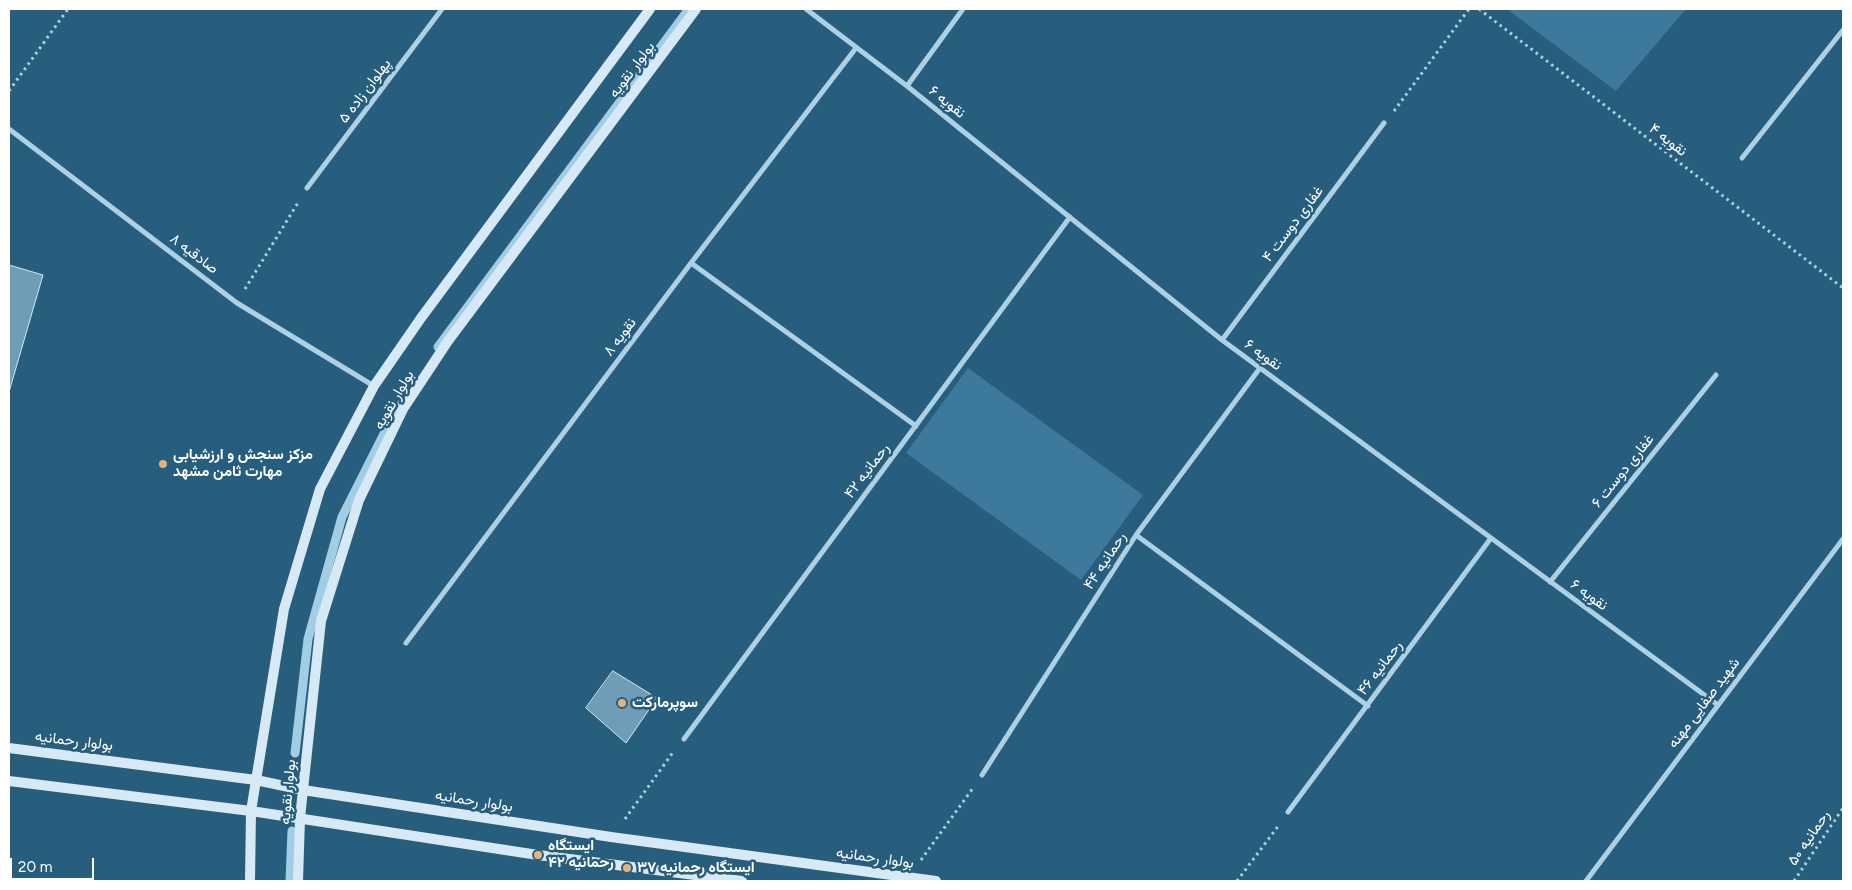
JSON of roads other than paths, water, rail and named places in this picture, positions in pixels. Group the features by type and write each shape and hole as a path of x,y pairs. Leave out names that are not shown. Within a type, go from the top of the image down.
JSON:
{"main road":[{"name":"بولوار نقویه","path":"250,881 251,811 284,609 320,489 374,386 421,318 650,9"},
{"name":"بولوار نقویه","path":"298,881 300,818 321,621 359,500 404,410 448,341 696,9"},
{"name":"بولوار رحمانیه","path":"9,748 256,780 303,790 611,837 936,881"},
{"path":"9,781 251,811 538,855 742,881"}],"street":[{"name":"پهلوان زاده ۵","path":"307,188 442,9"},
{"name":"نقویه ۶","path":"806,9 907,86 1222,340 1718,706"},
{"path":"907,86 963,9"},
{"path":"1742,158 1843,30"},
{"name":"نقویه ۸","path":"406,644 691,263 856,48"},
{"name":"غفاری دوست ۴","path":"1222,340 1384,123"},
{"name":"صادقیه ۸","path":"9,128 236,303 374,386"},
{"name":"رحمانیه ۴۲","path":"684,739 1070,217"},
{"path":"691,263 916,426"},
{"name":"رحمانیه ۴۴","path":"982,776 1136,535 1260,368"},
{"name":"غفاری دوست ۶","path":"1550,582 1716,375"},
{"path":"1136,535 1368,706"},
{"name":"رحمانیه ۴۶","path":"1288,812 1491,538"},
{"name":"شهید صفایی مهنه","path":"1586,881 1843,539"}],"waterway":[{"path":"438,347 689,9"},
{"path":"295,753 308,639 342,517 391,420 403,402"},
{"path":"290,881 292,831"}],"place":[{"name":"مزکز سنجش و ارزشیابی مهارت ثامن مشهد","path":"163,464"},
{"name":"سوپرمارکت","path":"622,703"},
{"name":"ایستگاه رحمانیه ۴۲","path":"538,855"},
{"name":"ایستگاه رحمانیه ۳۷","path":"627,868"}]}
